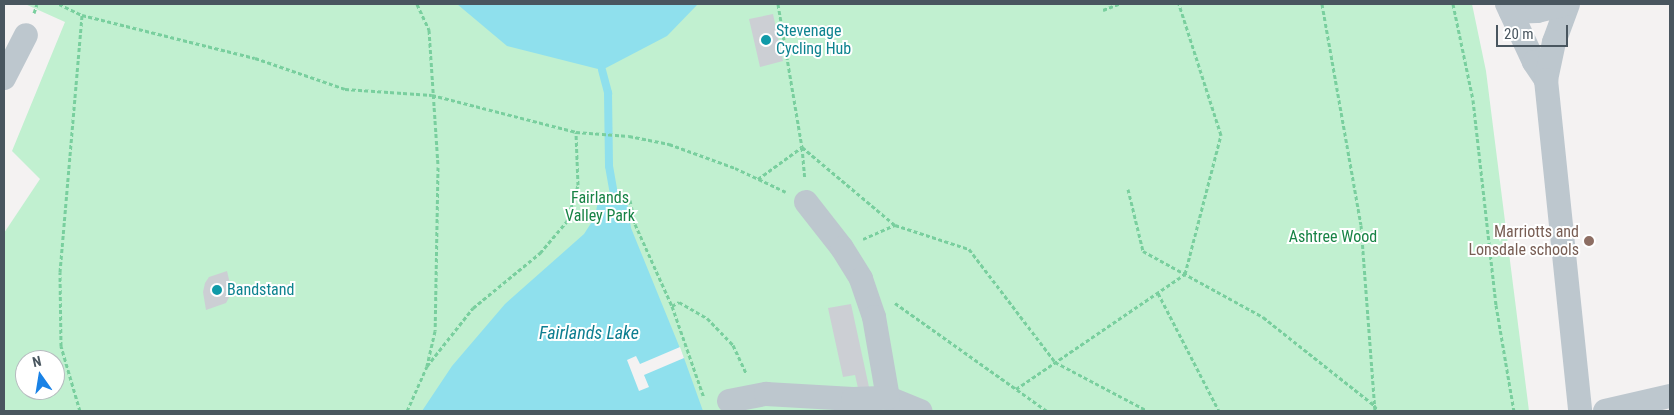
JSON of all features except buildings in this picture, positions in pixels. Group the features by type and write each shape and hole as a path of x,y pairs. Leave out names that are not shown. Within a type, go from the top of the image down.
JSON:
{"lane":[{"path":"1509,8 1537,12 1567,4"},
{"path":"1567,4 1554,42 1546,80 1580,411"},
{"path":"1509,8 1534,62 1546,80"},
{"path":"4,78 26,34"},
{"path":"806,202 842,248 861,279 870,302 888,398"},
{"path":"1605,411 1640,407 1670,396"},
{"path":"741,398 888,398 920,411"}],"path":[{"path":"59,4 82,15 255,58 345,89 432,95 576,132 629,136 669,144 735,168 806,202 802,148 778,4"},
{"path":"407,411 427,366 435,331 438,167 429,30 417,4"},
{"path":"1103,10 1119,4"},
{"path":"1016,389 1185,274 1221,136 1179,4"},
{"path":"1322,4 1361,225 1374,405 1376,411"},
{"path":"1453,4 1473,100 1496,305 1514,411"},
{"path":"80,411 61,346 60,272 82,15"},
{"path":"427,366 473,308 540,253 567,221 578,185 576,132"},
{"path":"758,179 802,148"},
{"path":"802,148 895,225 969,249 1055,362 1148,411"},
{"path":"1128,189 1143,250 1263,317 1374,405"},
{"path":"630,200 635,224 672,306 705,400 737,389 741,398"},
{"path":"842,248 895,225"},
{"path":"1158,293 1219,411"},
{"path":"892,301 1047,411"},
{"path":"672,306 679,302 706,318 733,345 741,398"}],"green space":[{"name":"Fairlands Valley Park","path":"25,4 1472,4 1486,71 1529,411 4,411 4,233 40,179 12,151 65,22"}],"water":[{"path":"457,4 698,4 667,36 602,70 507,46"},
{"name":"Fairlands Lake","path":"599,195 626,195 631,228 684,358 703,411 422,411 452,366 505,304 584,234 595,217"}],"pier":[{"path":"680,347 684,358 644,375 649,387 639,391 627,360 636,356 640,364"}],"waterway":[{"path":"602,70 608,93 609,166 614,194"}],"place":[{"name":"Stevenage Cycling Hub","path":"766,40"},
{"name":"Marriotts and Lonsdale schools","path":"1589,241"},
{"name":"Bandstand","path":"217,290"}],"park label":[{"name":"Ashtree Wood","path":"1333,237"}]}
